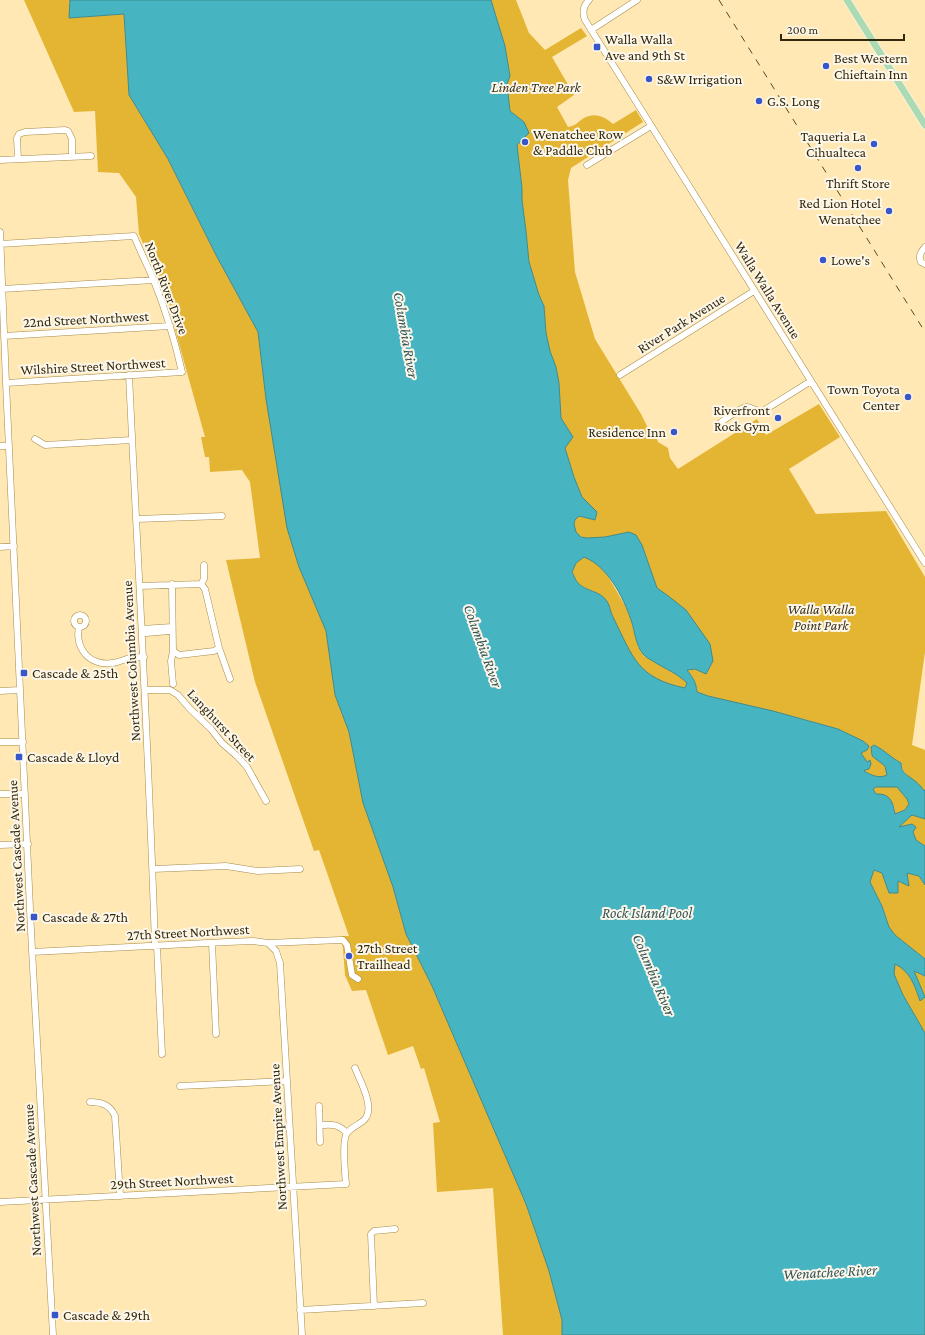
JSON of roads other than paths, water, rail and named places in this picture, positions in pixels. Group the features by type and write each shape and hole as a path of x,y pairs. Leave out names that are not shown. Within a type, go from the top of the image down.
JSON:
{"main road":[{"path":"847,0 925,125"}],"street":[{"name":"Walla Walla Avenue","path":"589,0 585,4 583,14 585,20 925,563"},
{"path":"591,30 638,0"},
{"path":"587,165 651,126"},
{"path":"18,159 19,134 25,132 68,131 72,139 72,156"},
{"path":"0,160 91,156"},
{"name":"Northwest Cascade Avenue","path":"0,232 32,952 53,1335"},
{"name":"North River Drive","path":"0,244 134,236 154,280 170,326 182,372"},
{"path":"925,247 920,256 921,262 925,264"},
{"path":"2,289 154,280"},
{"name":"River Park Avenue","path":"620,375 754,291"},
{"name":"22nd Street Northwest","path":"4,336 170,326"},
{"name":"Wilshire Street Northwest","path":"6,383 182,372"},
{"name":"Northwest Columbia Avenue","path":"129,375 144,657 149,813 162,1054"},
{"path":"720,423 744,407 759,412 762,411 811,381"},
{"path":"35,440 46,445 132,440"},
{"path":"0,446 9,446"},
{"path":"136,519 222,516"},
{"path":"0,547 14,546"},
{"path":"201,584 204,579 204,565"},
{"path":"172,584 173,651 171,661 173,684"},
{"path":"140,586 201,584"},
{"path":"201,584 205,589 219,648 230,679"},
{"path":"79,627 79,645 84,652 95,661 103,664 131,658 144,657"},
{"path":"142,631 172,629"},
{"path":"173,651 179,655 214,651 219,648"},
{"path":"0,691 20,690"},
{"name":"Langhurst Street","path":"145,690 170,690 178,695 211,729 222,743 238,756 247,767 266,801"},
{"path":"0,742 23,742"},
{"path":"0,794 25,794"},
{"path":"0,846 28,844"},
{"path":"152,869 226,866 258,871 300,869"},
{"name":"27th Street Northwest","path":"32,952 253,941 268,943 340,940 345,942 352,976 358,979"},
{"path":"212,943 216,1034"},
{"name":"Northwest Empire Avenue","path":"268,943 276,950 280,963 302,1335"},
{"path":"320,1125 337,1125 347,1133 366,1119 369,1110 368,1100 355,1068"},
{"path":"180,1086 287,1081"},
{"path":"90,1102 97,1102 108,1106 114,1116 120,1196"},
{"path":"319,1106 320,1142"},
{"name":"29th Street Northwest","path":"0,1202 346,1184 345,1141 347,1133"},
{"path":"374,1306 370,1240 371,1234 374,1231 395,1229"},
{"path":"300,1310 422,1303"}],"water":[{"name":"Rock Island Pool","path":"70,0 491,0 505,46 510,76 507,84 510,111 524,122 529,133 517,145 529,262 544,306 546,333 559,383 561,418 573,437 565,448 582,497 597,512 595,520 579,516 575,520 574,524 576,532 581,537 587,538 605,537 629,532 636,535 642,545 657,588 686,610 710,644 713,661 706,674 695,669 687,670 694,680 697,692 838,729 863,741 869,746 867,750 861,753 867,762 870,760 871,764 869,769 864,771 878,777 887,775 885,766 872,756 871,747 874,745 901,763 902,770 907,776 925,791 925,819 912,815 899,827 912,824 916,827 913,832 916,840 925,846 925,885 919,876 907,873 909,886 898,881 898,893 889,893 882,873 874,870 870,882 882,906 889,927 895,935 925,959 925,976 914,971 925,997 920,1001 914,985 908,975 895,964 894,974 903,995 925,1033 925,1335 562,1335 562,1320 549,1271 526,1204 432,986 406,934 393,887 363,803 349,732 335,695 326,631 299,567 287,528 266,399 258,332 216,255 168,159 129,95 124,14 69,18","holes":["584,557 600,567 619,592 631,620 638,646 643,654 647,658 676,674 687,683 685,688 669,684 656,678 646,672 638,664 626,644 607,602 600,595 581,586 575,579 572,572 576,563","876,787 897,787 907,799 909,804 905,810 895,814 890,799 885,795 876,794 873,789"]}],"railway":[{"path":"719,0 925,332"}],"place":[{"name":"Walla Walla Ave and 9th St","path":"597,47"},
{"name":"Best Western Chieftain Inn","path":"826,66"},
{"name":"S&W Irrigation","path":"649,79"},
{"name":"G.S. Long","path":"759,101"},
{"name":"Wenatchee Row & Paddle Club","path":"525,142"},
{"name":"Taqueria La Cihualteca","path":"874,144"},
{"name":"Thrift Store","path":"858,168"},
{"name":"Red Lion Hotel Wenatchee","path":"889,211"},
{"name":"Lowe's","path":"823,260"},
{"name":"Town Toyota Center","path":"908,397"},
{"name":"Riverfront Rock Gym","path":"778,418"},
{"name":"Residence Inn","path":"674,432"},
{"name":"Cascade & 25th","path":"24,673"},
{"name":"Cascade & Lloyd","path":"19,757"},
{"name":"Cascade & 27th","path":"34,917"},
{"name":"27th Street Trailhead","path":"349,956"},
{"name":"Cascade & 29th","path":"55,1315"}],"park label":[{"name":"Linden Tree Park","path":"536,87"},
{"name":"Walla Walla Point Park","path":"821,618"}],"water label":[{"name":"Columbia River","path":"406,335"},
{"name":"Columbia River","path":"483,646"},
{"name":"Columbia River","path":"654,975"},
{"name":"Wenatchee River","path":"830,1272"}]}
